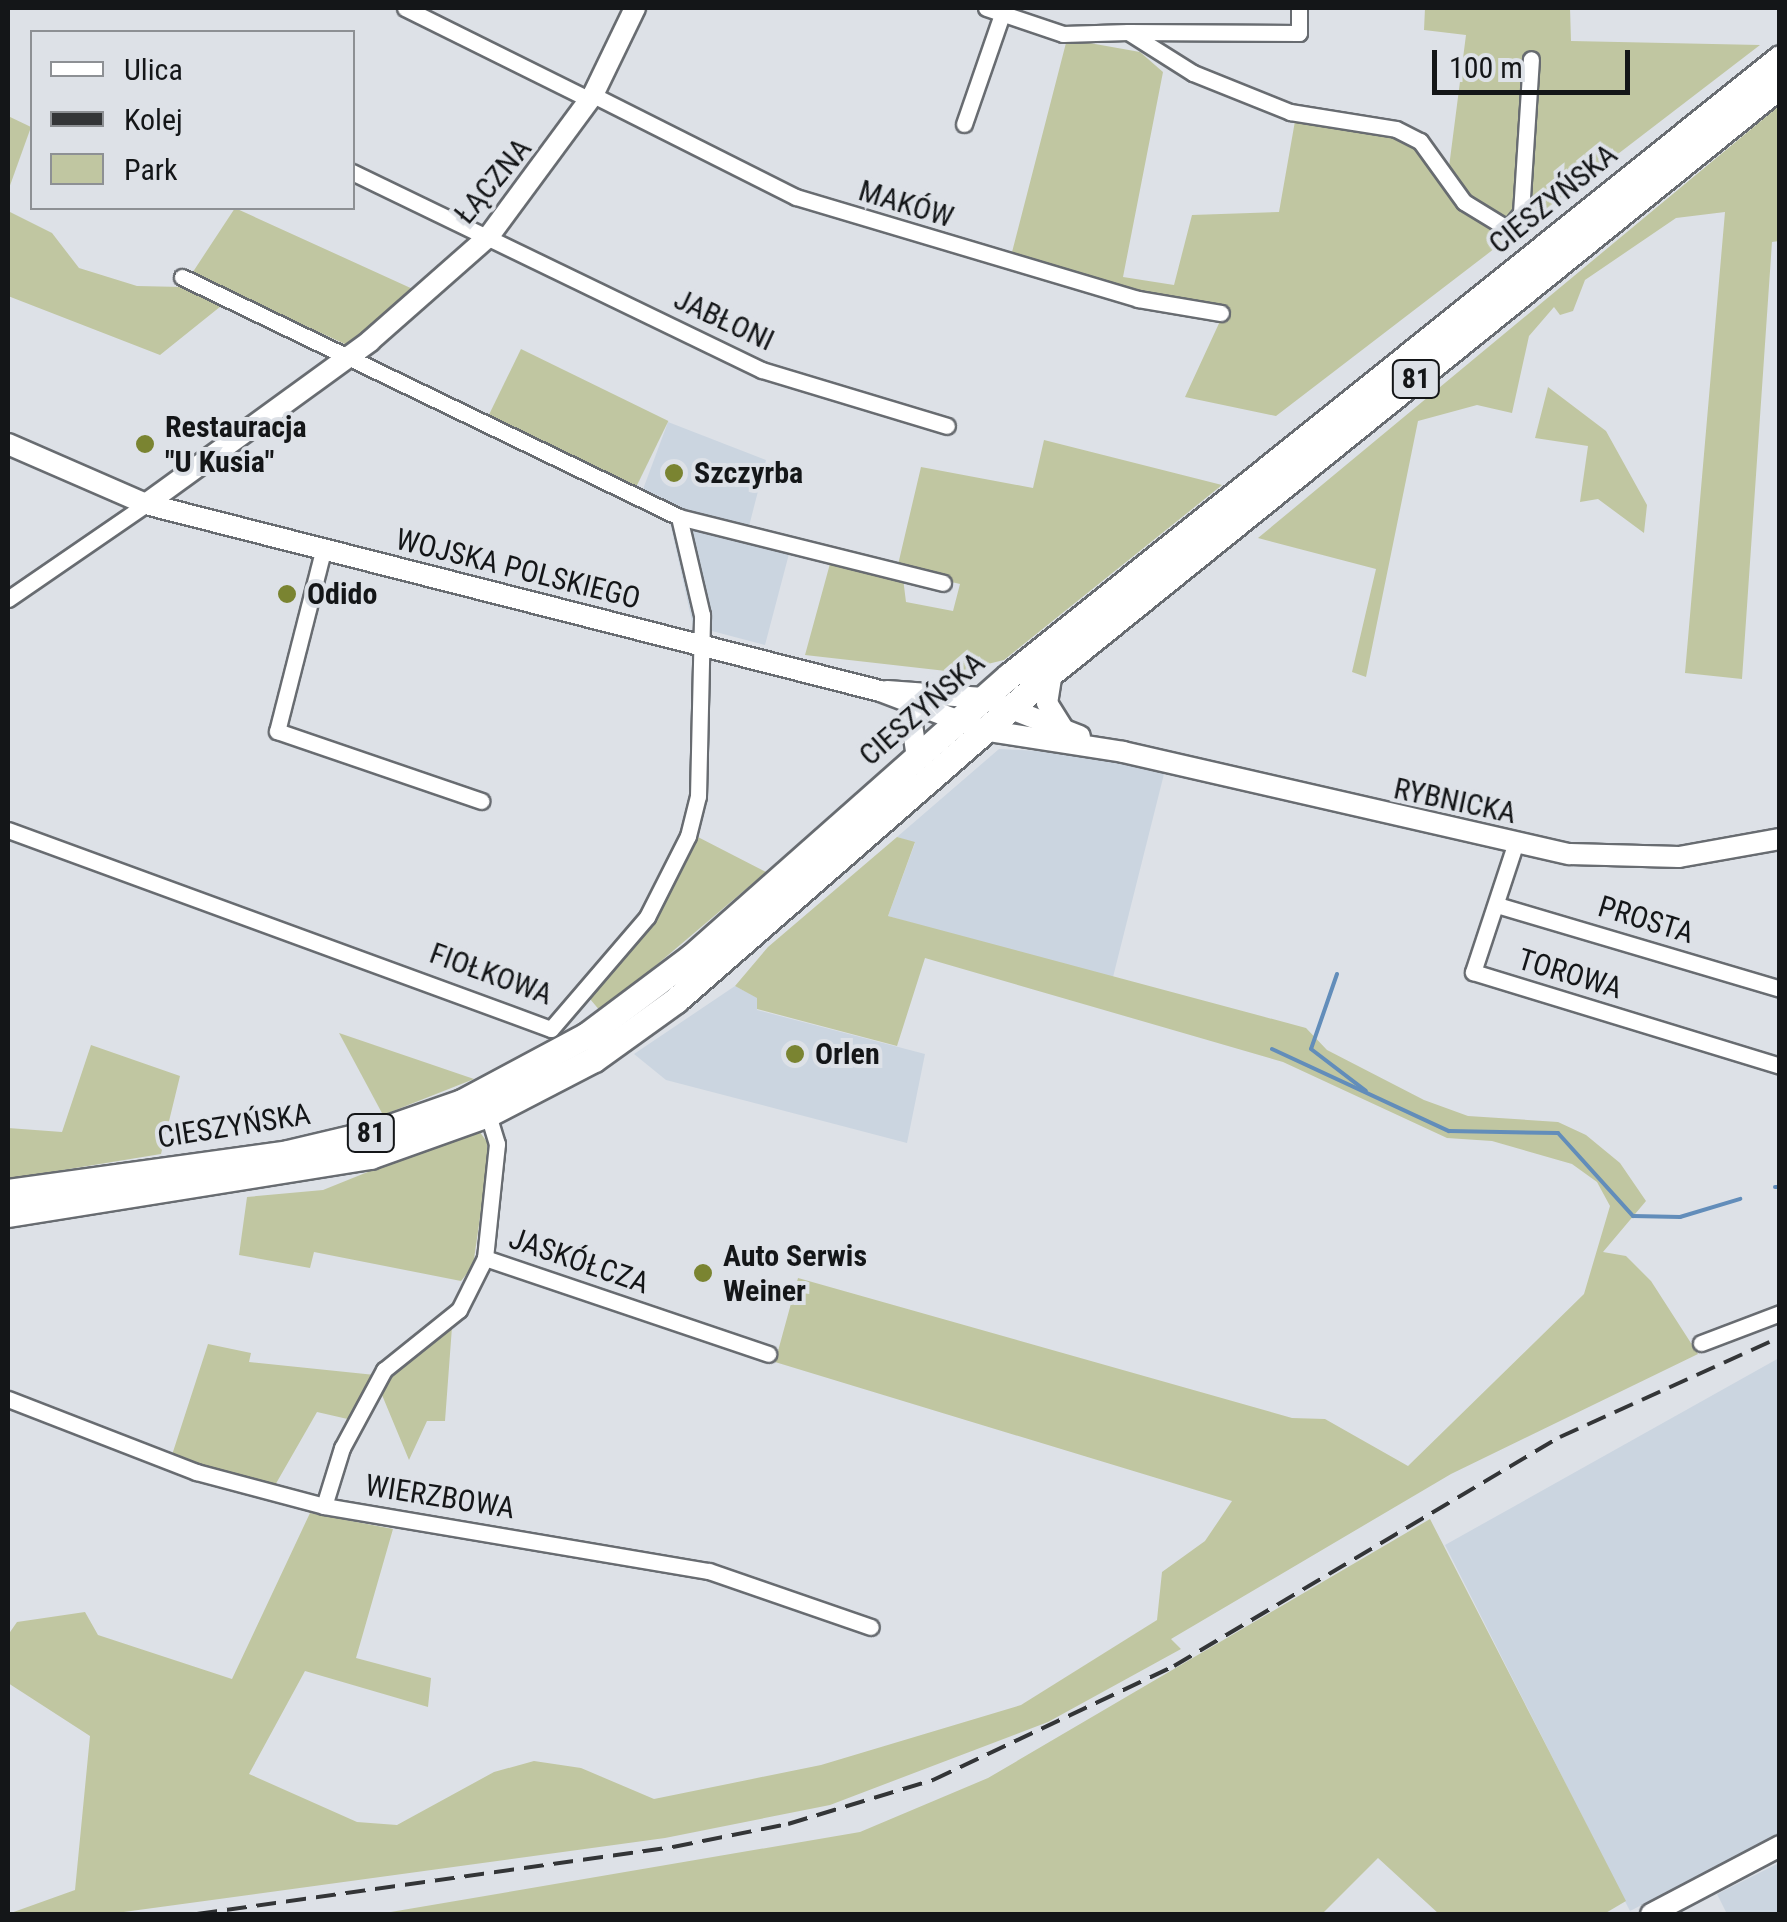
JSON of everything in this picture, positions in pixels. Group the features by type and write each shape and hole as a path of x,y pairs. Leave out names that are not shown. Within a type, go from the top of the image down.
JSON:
{"main road":[{"name":"CIESZYŃSKA","path":"8,1192 288,1153 462,1102 538,1066 641,998 983,698 1780,58"},
{"name":"CIESZYŃSKA","path":"8,1214 291,1174 488,1114 594,1058 676,1000 1052,672 1780,85"}],"street":[{"name":"MAKÓW","path":"405,8 796,198 1138,300 1222,312"},
{"name":"ŁĄCZNA","path":"146,504 352,354 489,236 592,98 635,8"},
{"path":"964,124 994,11 1062,34 1299,33 1299,8"},
{"path":"1128,32 1255,100 1408,135 1464,202 1508,229 1521,213 1531,60"},
{"name":"JABŁONI","path":"355,173 762,370 947,426"},
{"path":"182,276 352,354 678,516 943,583"},
{"name":"WOJSKA POLSKIEGO","path":"8,444 146,504 880,691 983,698 1006,710"},
{"path":"8,599 146,504"},
{"path":"678,516 702,615 699,646"},
{"path":"322,550 277,730 482,800"},
{"name":"FIOŁKOWA","path":"8,830 551,1029 616,959 674,875 698,796 699,646"},
{"path":"1052,672 1047,703 1064,730"},
{"name":"WOJSKA POLSKIEGO","path":"880,691 983,730"},
{"path":"909,705 917,757"},
{"name":"RYBNICKA","path":"1006,710 1124,752"},
{"name":"RYBNICKA","path":"983,730 1124,752 1515,844 1648,859 1780,839"},
{"name":"TOROWA","path":"1515,844 1473,972 1780,1066"},
{"name":"PROSTA","path":"1497,905 1780,989"},
{"path":"324,1506 342,1448 384,1370 459,1310 486,1258 497,1144 488,1114"},
{"name":"JASKÓŁCZA","path":"486,1258 768,1354"},
{"path":"1701,1343 1780,1314"},
{"name":"WIERZBOWA","path":"8,1399 196,1472 324,1506 709,1571 870,1626"},
{"path":"1651,1914 1780,1846"}],"shaded area":[{"path":"668,422 766,460 746,538 790,550 765,645 693,626 669,518 642,492"},
{"path":"999,749 1077,753 1165,770 1112,981 888,916 915,843 897,837"},
{"path":"735,986 758,998 757,1010 925,1054 907,1143 666,1080 634,1054"},
{"path":"1779,1358 1779,1834 1630,1911 1445,1545"},
{"path":"1779,1863 1779,1914 1727,1914 1717,1894"}],"green space":[{"path":"1425,8 1570,8 1571,41 1760,45 1276,416 1185,397 1221,319 1043,281 1051,265 1011,256 1067,39 1140,52 1163,72 1123,277 1174,285 1192,215 1279,212 1295,121 1398,134 1449,167 1466,35 1424,30"},
{"path":"1779,106 1779,241 1772,242 1742,679 1685,673 1725,212 1676,218 1585,280 1573,311 1560,315 1554,307 1529,336 1512,413 1477,405 1418,421 1366,677 1352,672 1376,569 1258,538"},
{"path":"8,116 30,130 8,191"},
{"path":"234,210 239,210 415,290 347,345 236,294 160,355 8,296 8,211 52,233 79,268 137,286 183,287"},
{"path":"521,349 668,421 636,488 488,416"},
{"path":"1548,387 1606,431 1647,505 1644,533 1598,499 1580,502 1588,446 1535,438"},
{"path":"1044,440 1222,485 1004,660 955,672 805,655 831,560 903,578 906,602 953,611 960,584 897,569 921,467 1033,488"},
{"path":"694,835 766,872 601,1012 590,999 670,890"},
{"path":"897,837 915,842 888,916 1306,1028 1327,1050 1424,1100 1468,1116 1558,1122 1586,1135 1620,1163 1646,1201 1603,1252 1626,1256 1651,1281 1698,1354 1451,1474 1171,1639 1181,1649 1048,1722 830,1805 665,1838 109,1914 8,1914 75,1890 90,1736 8,1683 8,1635 17,1622 85,1612 98,1635 232,1679 310,1513 393,1529 356,1658 431,1678 428,1707 305,1671 249,1774 357,1822 397,1825 494,1772 534,1761 581,1768 654,1799 821,1765 1021,1705 1157,1620 1162,1572 1205,1541 1232,1501 775,1362 798,1278 1292,1418 1325,1419 1408,1466 1584,1294 1610,1206 1597,1182 1572,1164 1492,1141 1447,1138 1283,1062 925,958 897,1046 757,1009 757,998 735,986 768,947"},
{"path":"339,1033 474,1079 383,1115"},
{"path":"91,1045 180,1076 161,1154 8,1179 8,1128 62,1132"},
{"path":"477,1128 487,1142 487,1169 473,1266 461,1281 314,1252 310,1268 239,1255 247,1197 323,1190"},
{"path":"452,1327 445,1421 427,1421 409,1460 382,1395 392,1377"},
{"path":"208,1344 251,1353 249,1362 375,1375 352,1420 317,1412 274,1487 171,1458"},
{"path":"1430,1519 1626,1901 1604,1914 1439,1914 1378,1858 1322,1914 379,1914 860,1832 988,1778"}],"waterway":[{"path":"1337,974 1311,1049 1366,1091"},
{"path":"1272,1049 1449,1131 1558,1133 1633,1216 1680,1217 1740,1199"},
{"path":"1775,1187 1780,1187"}],"railway":[{"path":"197,1914 673,1847 788,1824 933,1780 1174,1666 1560,1437 1780,1337"}],"place":[{"name":"Restauracja \"U Kusia\"","path":"145,444"},
{"name":"Szczyrba","path":"674,473"},
{"name":"Odido","path":"287,594"},
{"name":"Orlen","path":"795,1054"},
{"name":"Auto Serwis Weiner","path":"703,1273"}]}
